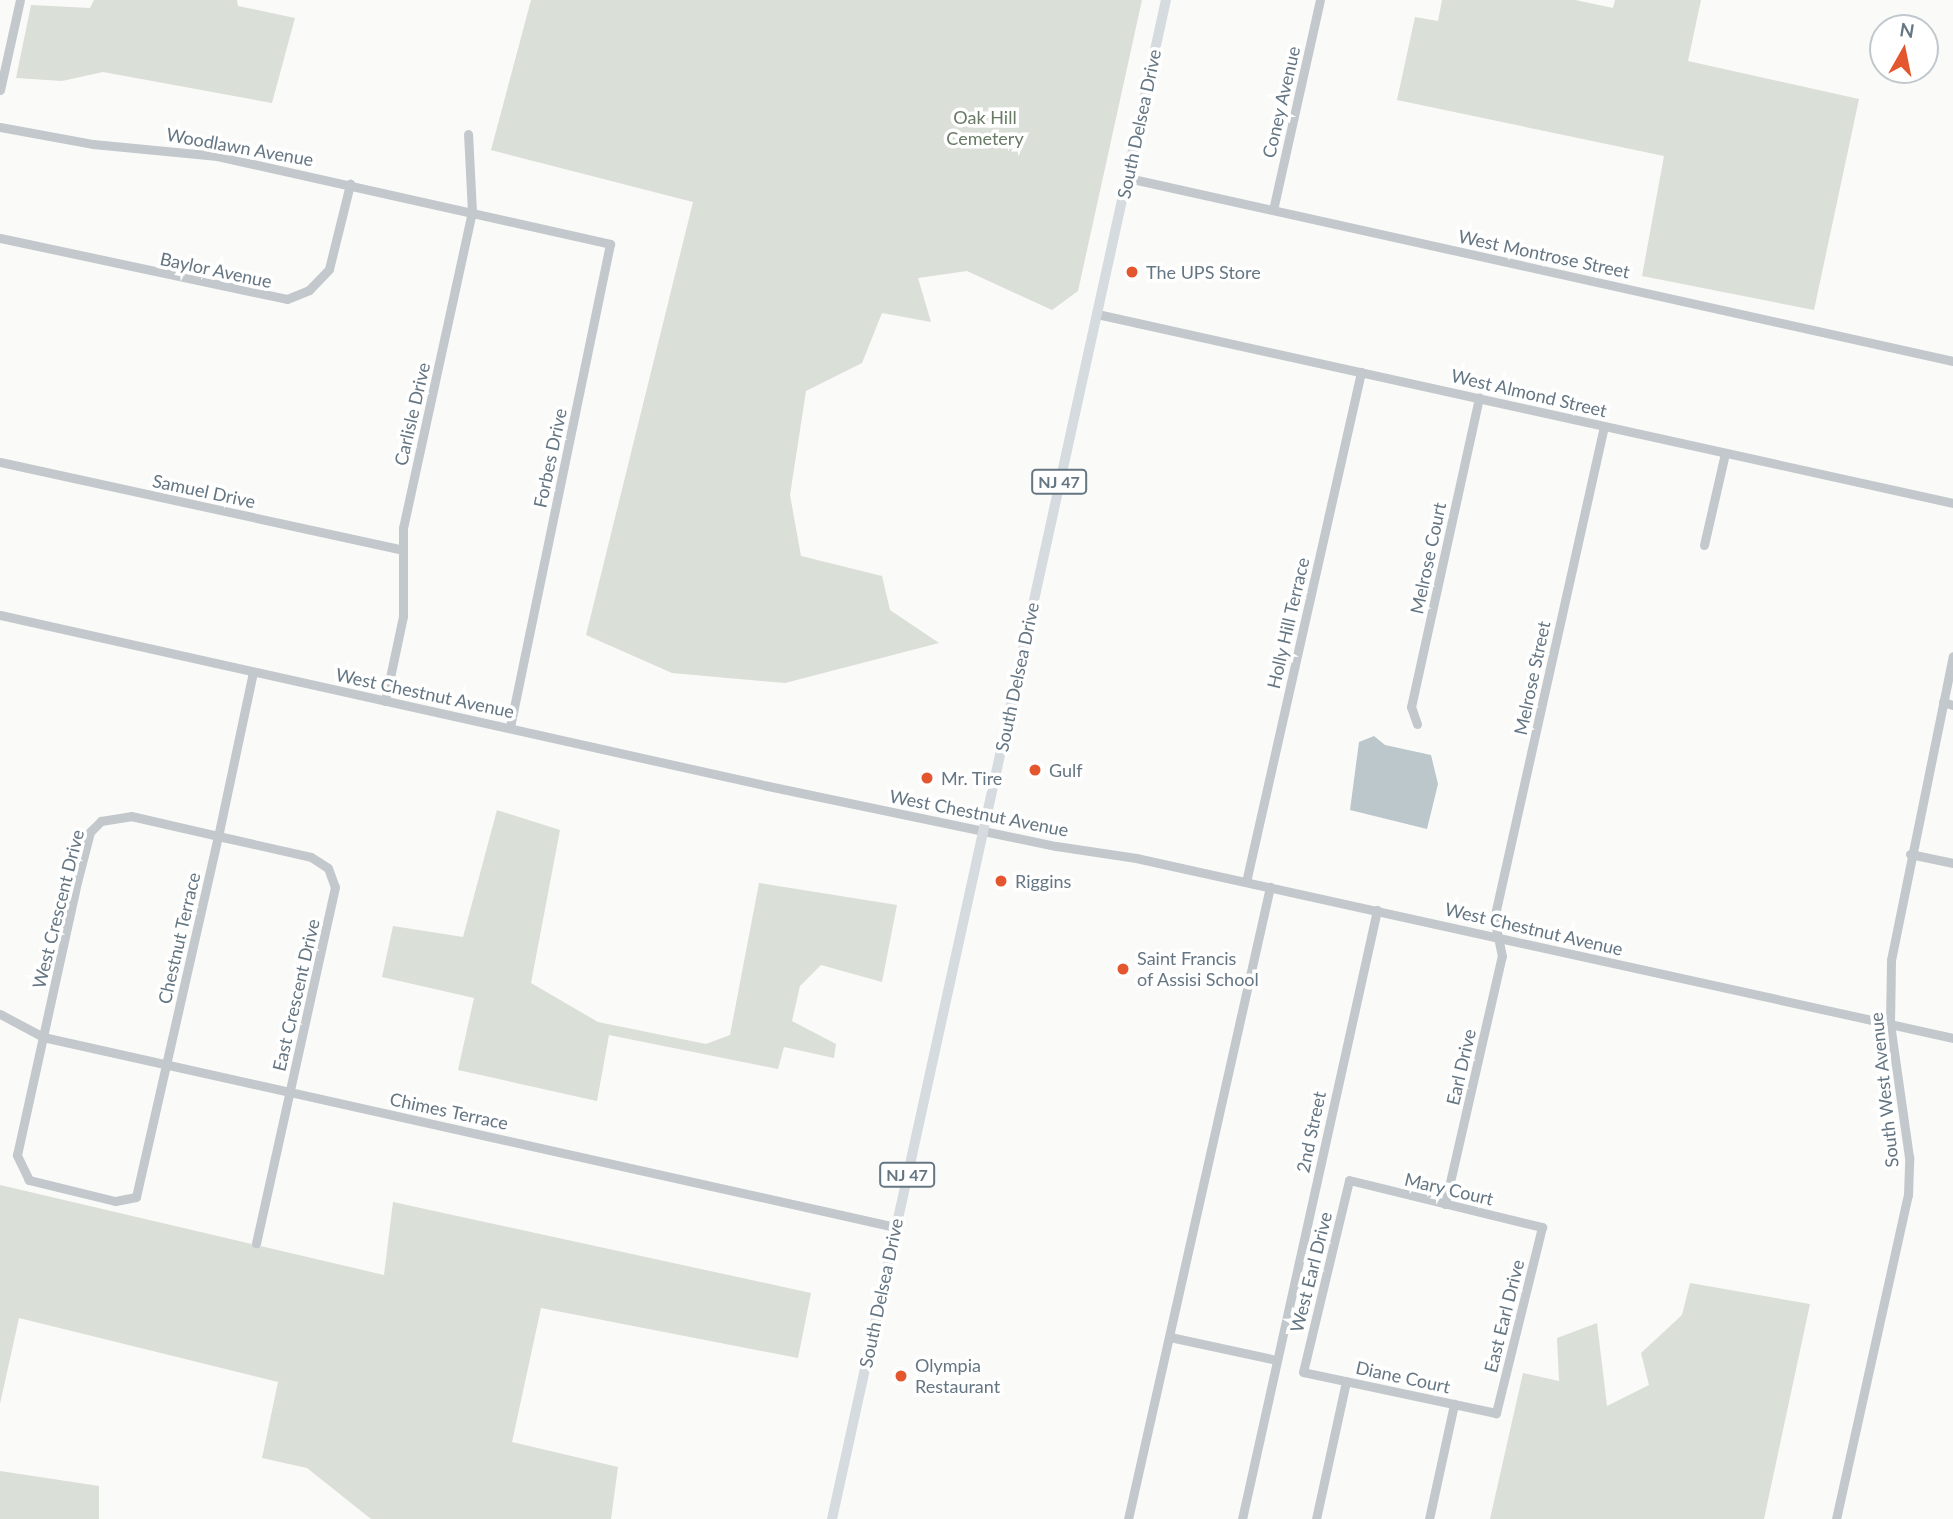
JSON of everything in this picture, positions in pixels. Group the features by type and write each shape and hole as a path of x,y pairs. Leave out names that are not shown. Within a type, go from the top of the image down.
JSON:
{"main road":[{"name":"South Delsea Drive","path":"832,1519 1166,0"}],"street":[{"path":"0,90 20,0"},
{"name":"Coney Avenue","path":"1273,211 1320,0"},
{"name":"Woodlawn Avenue","path":"0,127 93,145 195,152 351,184 560,233"},
{"name":"Carlisle Drive","path":"385,701 403,616 401,550 472,212 468,134"},
{"name":"West Montrose Street","path":"1128,178 1953,361"},
{"name":"Baylor Avenue","path":"0,237 287,299 309,290 329,269 351,184"},
{"name":"Forbes Drive","path":"510,728 610,244 560,233"},
{"name":"West Almond Street","path":"1097,314 1953,503"},
{"name":"Holly Hill Terrace","path":"1246,882 1361,372"},
{"name":"Melrose Court","path":"1416,724 1411,707 1479,397"},
{"name":"Melrose Street","path":"1497,937 1494,919 1604,426"},
{"path":"1704,545 1725,453"},
{"name":"Samuel Drive","path":"0,462 401,550"},
{"name":"West Chestnut Avenue","path":"0,615 983,831 1377,910 1953,1038"},
{"name":"South West Avenue","path":"1836,1519 1908,1195 1909,1157 1890,1024 1891,960 1910,854 1953,656"},
{"name":"Chestnut Terrace","path":"123,1202 133,1201 138,1191 253,671"},
{"path":"1943,702 1953,705"},
{"name":"West Crescent Drive","path":"123,1202 29,1180 18,1161 90,832 101,821 131,816 218,836"},
{"name":"East Crescent Drive","path":"218,836 318,860 335,880 256,1243"},
{"path":"1910,854 1953,863"},
{"path":"1128,1519 1270,887"},
{"name":"2nd Street","path":"1242,1519 1377,910"},
{"name":"Earl Drive","path":"1445,1204 1502,956 1497,937"},
{"name":"Chimes Terrace","path":"0,1014 43,1037 895,1227"},
{"name":"Mary Court","path":"1349,1180 1542,1227"},
{"name":"West Earl Drive","path":"1303,1371 1349,1180"},
{"name":"East Earl Drive","path":"1496,1413 1542,1227"},
{"path":"1170,1337 1276,1360"},
{"name":"Diane Court","path":"1303,1371 1496,1413"},
{"path":"1316,1519 1346,1381"},
{"path":"1429,1519 1454,1404"}],"green space":[{"path":"94,0 237,0 238,6 295,18 272,103 103,72 62,81 16,78 31,5 90,8"},
{"name":"Oak Hill Cemetery","path":"531,0 1142,0 1078,291 1052,310 967,271 918,278 931,322 882,313 862,363 806,391 790,495 801,556 882,576 890,610 939,643 785,683 672,673 586,635 693,202 491,150"},
{"path":"1442,0 1575,0 1613,8 1615,0 1701,0 1688,61 1859,99 1814,310 1642,276 1664,156 1397,100 1415,17 1438,21"},
{"path":"497,810 560,830 531,983 598,1022 706,1044 730,1035 759,883 897,905 882,982 821,965 800,986 792,1021 836,1044 834,1058 784,1047 778,1069 609,1035 597,1101 458,1070 474,998 382,977 393,926 463,937"},
{"path":"0,1185 384,1275 393,1202 811,1293 798,1358 541,1308 512,1442 618,1467 611,1519 371,1519 307,1468 262,1458 278,1382 19,1318 0,1404"},
{"path":"1690,1283 1810,1304 1764,1519 1490,1519 1523,1373 1559,1381 1557,1338 1597,1323 1607,1406 1649,1385 1641,1353 1682,1315"},
{"path":"0,1471 99,1486 99,1519 0,1519"}],"shaded area":[{"path":"1374,736 1385,745 1431,755 1438,784 1427,829 1350,810 1359,742"}],"place":[{"name":"The UPS Store","path":"1132,272"},
{"name":"Gulf","path":"1035,770"},
{"name":"Mr. Tire","path":"927,778"},
{"name":"Riggins","path":"1001,881"},
{"name":"Saint Francis of Assisi School","path":"1123,969"},
{"name":"Olympia Restaurant","path":"901,1376"}]}
